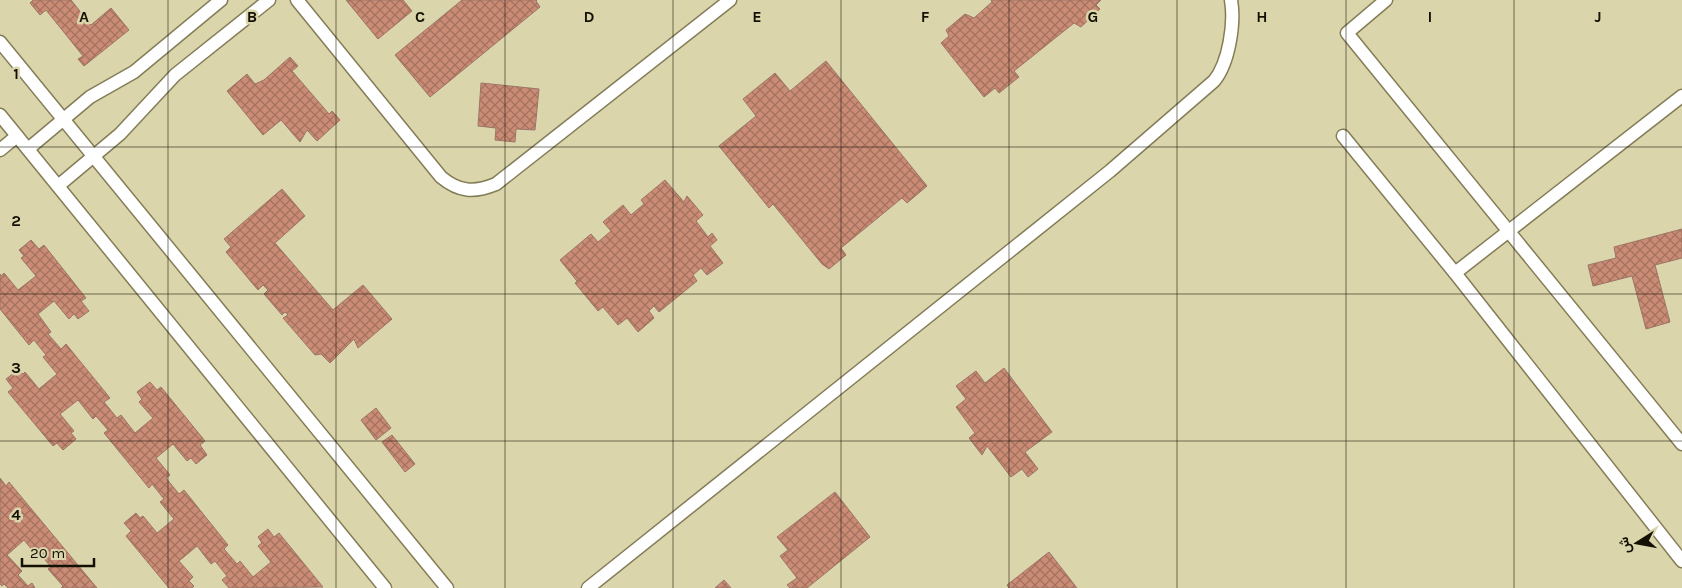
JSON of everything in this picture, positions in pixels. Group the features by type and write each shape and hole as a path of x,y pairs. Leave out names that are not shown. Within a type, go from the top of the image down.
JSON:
{"lane":[{"path":"28,150 90,97 134,72 221,0"},
{"path":"58,186 120,134 175,75 269,0"},
{"path":"297,0 441,178 450,185 474,190 496,184 730,0"},
{"path":"588,588 1110,171 1214,81 1227,58 1232,10 1231,0"},
{"path":"1386,0 1348,33 1682,444"},
{"path":"0,42 447,588"},
{"path":"1454,273 1682,96"},
{"path":"0,115 385,588"},
{"path":"0,150 18,136"},
{"path":"1342,136 1454,273 1682,562"}],"building":[{"path":"33,0 71,0 91,25 111,8 129,30 84,66 78,59 83,56 46,10 40,15 30,3"},
{"path":"346,0 403,0 412,11 378,39"},
{"path":"462,0 537,0 540,7 430,97 395,55"},
{"path":"991,0 1101,0 1096,5 1100,9 1081,27 1074,23 1014,71 1019,77 999,93 995,88 984,97 941,43 949,36 946,30 965,14 974,18 992,2"},
{"path":"290,57 298,66 292,71 329,114 332,111 340,120 317,141 307,130 300,142 281,120 263,135 227,91 247,74 255,84 264,80"},
{"path":"826,61 927,186 907,203 902,198 841,248 846,255 829,269 822,264 773,204 769,208 719,146 756,116 743,99 775,73 790,91"},
{"path":"481,83 539,89 535,130 516,129 515,142 495,140 496,128 478,126"},
{"path":"665,180 684,202 687,196 703,215 696,221 708,237 712,233 717,240 710,246 723,263 707,275 701,268 693,275 697,281 659,312 654,306 649,311 654,318 638,332 627,318 618,325 603,307 598,311 575,283 582,277 577,281 560,260 591,234 598,242 611,231 603,222 623,205 631,215 644,204 641,200"},
{"path":"282,189 305,216 275,243 333,310 363,285 392,319 358,348 354,339 330,363 321,354 315,355 283,318 288,315 285,312 282,315 264,294 268,290 263,285 258,290 226,252 231,247 224,239"},
{"path":"1682,229 1682,258 1655,265 1670,322 1646,329 1632,276 1593,286 1588,265 1616,258 1614,247"},
{"path":"31,240 39,249 44,245 86,298 81,301 89,311 78,319 74,314 69,319 54,301 38,314 51,332 48,334 61,349 66,344 110,398 104,402 117,418 121,415 135,433 153,418 139,402 142,399 137,392 150,382 157,390 161,387 205,441 200,445 207,455 196,464 191,458 187,461 173,444 156,458 170,475 166,478 179,494 184,490 228,545 224,549 237,564 240,561 253,577 271,562 258,546 262,543 258,537 268,529 274,537 279,533 323,587 229,588 222,580 227,576 215,561 211,564 197,546 179,561 193,577 189,581 194,586 192,588 169,588 126,536 131,531 124,523 136,513 140,518 143,516 157,533 174,519 160,502 164,499 152,484 149,488 104,433 108,430 96,416 93,419 78,400 60,414 74,431 71,433 76,439 63,450 57,443 53,446 8,392 13,388 6,379 18,370 23,374 25,372 39,389 57,374 43,357 46,355 34,340 29,345 0,309 0,274 1,276 4,273 18,290 36,276 21,258 24,256 19,250"},
{"path":"1004,368 1052,432 1025,452 1038,469 1028,477 1022,469 1011,477 987,446 982,455 969,438 975,433 956,407 966,399 956,386 976,371 985,383"},
{"path":"376,408 391,428 376,440 361,420"},
{"path":"392,435 415,464 405,472 382,442"},
{"path":"0,478 6,486 9,482 97,588 61,588 63,586 48,569 51,567 41,555 38,557 24,540 7,555 22,571 18,575 28,586 32,583 35,588 8,588 4,584 2,586 0,584"},
{"path":"835,492 870,537 807,588 790,588 787,585 797,578 780,556 788,550 777,537"},
{"path":"1049,552 1077,588 1009,588 1007,585"},
{"path":"724,580 731,588 715,588"}]}
